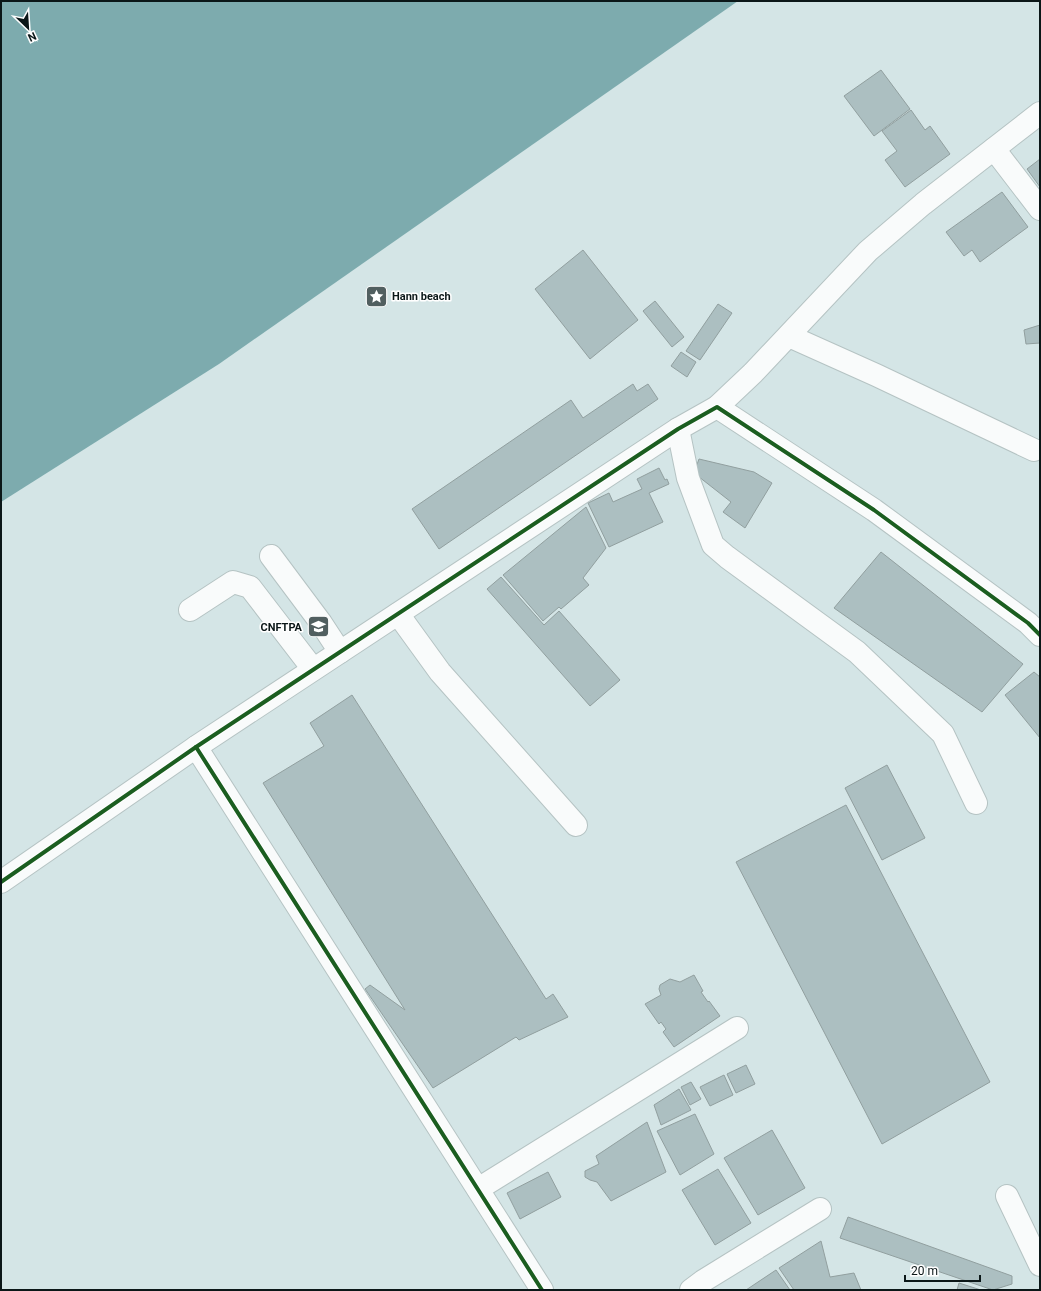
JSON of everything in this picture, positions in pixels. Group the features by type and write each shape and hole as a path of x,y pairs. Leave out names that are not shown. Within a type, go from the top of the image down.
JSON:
{"street":[{"path":"1,882 196,747 313,669 678,430 717,407 789,336 868,251 923,204 1040,113"},
{"path":"994,149 1040,209"},
{"path":"789,336 1034,450"},
{"path":"717,407 874,510 1028,623 1040,634"},
{"path":"678,430 688,478 713,545 727,557 857,652 943,734 976,803"},
{"path":"272,556 322,623 340,652"},
{"path":"190,610 232,582 250,587 313,669"},
{"path":"398,614 440,672 576,825"},
{"path":"196,747 542,1290"},
{"path":"478,1189 737,1028"},
{"path":"1007,1196 1040,1265"},
{"path":"691,1290 703,1281 820,1209"}],"water":[{"path":"1,1 738,1 219,364 1,502"}],"building":[{"path":"881,70 910,109 874,136 844,96"},
{"path":"911,110 925,130 930,126 950,154 905,187 885,160 897,151 882,131"},
{"path":"1040,159 1040,187 1027,169"},
{"path":"1002,192 1028,227 980,262 972,250 964,256 946,232"},
{"path":"583,250 638,320 590,359 535,289"},
{"path":"655,301 684,337 672,347 643,311"},
{"path":"718,304 732,313 700,360 686,351"},
{"path":"1040,325 1040,343 1026,344 1024,330"},
{"path":"681,352 696,362 687,377 671,366"},
{"path":"633,384 637,391 648,384 658,399 439,549 412,509 571,400 583,418"},
{"path":"699,459 754,472 772,483 745,528 723,512 731,502 694,473"},
{"path":"659,468 665,480 667,479 669,484 649,493 663,522 609,547 588,503 609,493 613,502 642,489 637,479"},
{"path":"586,507 606,548 583,578 589,585 561,609 559,607 543,621 503,575"},
{"path":"881,552 1023,664 982,712 834,608"},
{"path":"501,577 544,625 559,611 620,680 590,706 487,589"},
{"path":"1034,672 1040,677 1040,738 1005,695"},
{"path":"352,695 546,999 553,994 568,1017 519,1040 516,1037 433,1088 365,989 370,985 405,1010 263,783 324,746 310,723"},
{"path":"887,765 925,838 882,860 845,788"},
{"path":"846,805 990,1082 882,1144 736,862"},
{"path":"694,975 703,991 701,992 720,1016 674,1047 663,1032 666,1029 661,1022 659,1024 645,1004 661,995 659,989 660,985 670,979 680,982"},
{"path":"746,1065 755,1084 736,1093 727,1074"},
{"path":"724,1075 733,1095 710,1106 700,1087"},
{"path":"691,1082 701,1099 690,1105 681,1087"},
{"path":"679,1089 691,1110 661,1125 654,1105"},
{"path":"695,1114 714,1154 680,1175 657,1131"},
{"path":"647,1122 666,1172 611,1201 597,1182 585,1177 585,1171 599,1164 596,1156"},
{"path":"772,1130 805,1188 758,1215 724,1158"},
{"path":"718,1169 751,1223 715,1245 682,1190"},
{"path":"548,1172 561,1197 520,1219 507,1193"},
{"path":"848,1217 1012,1276 1012,1284 993,1290 840,1238"},
{"path":"821,1241 830,1277 854,1273 861,1290 794,1290 779,1268"},
{"path":"776,1270 790,1290 746,1290"},
{"path":"959,1283 981,1290 957,1290"}],"cycle path":[{"path":"1,882 196,747 678,429 717,407 874,510 1028,623 1040,635"},
{"path":"196,747 542,1290"}],"place":[{"name":"Hann beach","path":"376,296"},
{"name":"CNFTPA","path":"318,627"}]}
